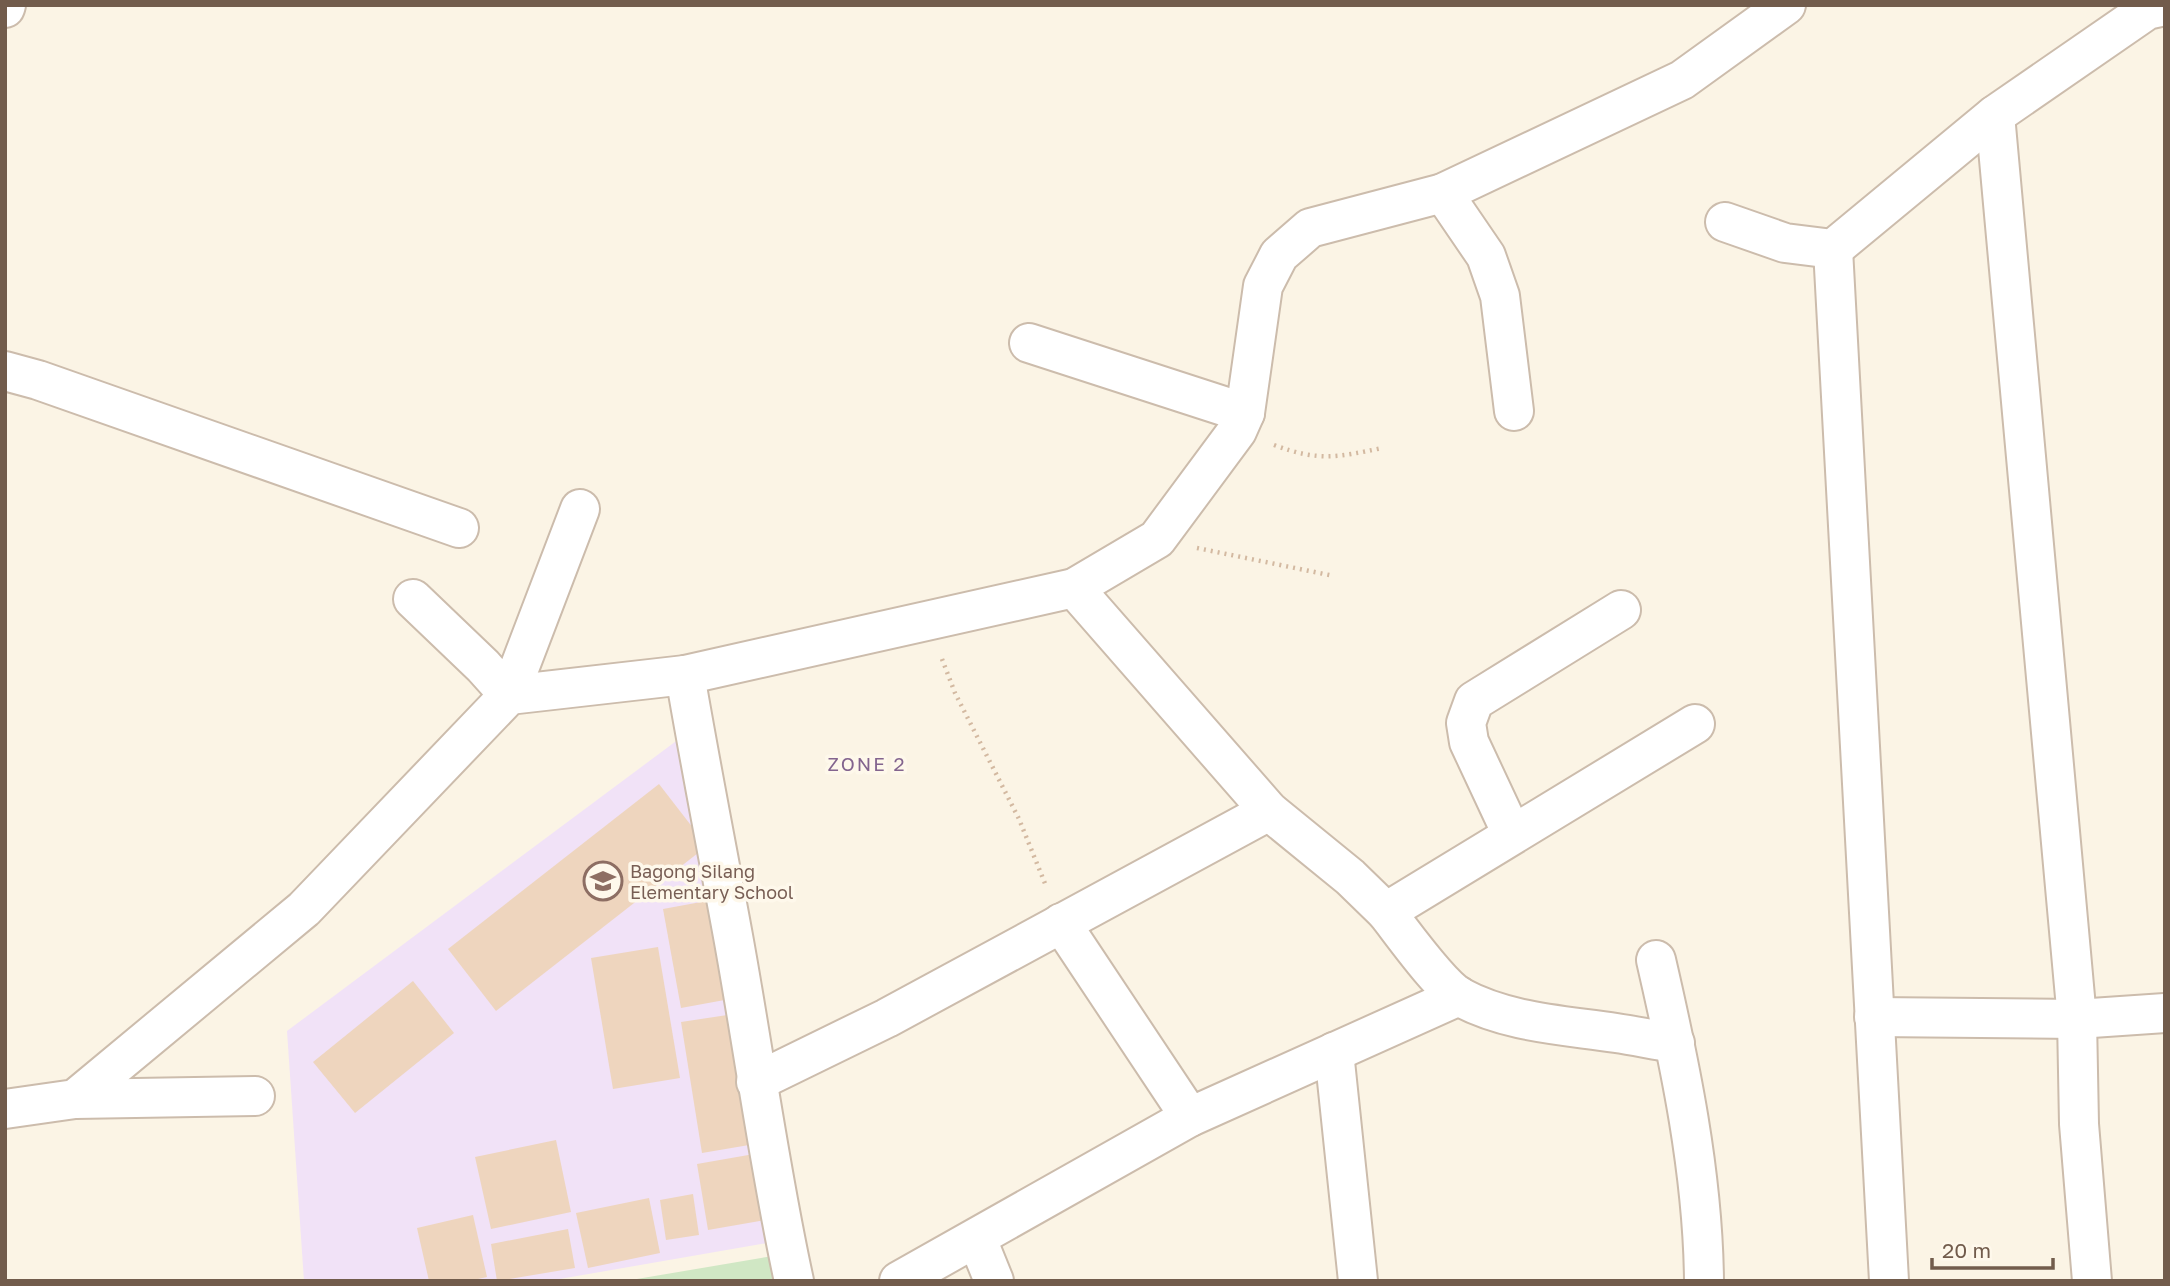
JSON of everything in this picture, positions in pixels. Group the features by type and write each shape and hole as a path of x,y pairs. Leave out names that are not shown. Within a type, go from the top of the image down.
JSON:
{"street":[{"path":"509,695 685,676 1074,588 1157,539 1241,422 1263,286 1279,256 1310,228 1443,194 1682,79 1786,5"},
{"path":"1725,222 1785,243 1833,249 1995,115 2147,10 2165,6"},
{"path":"1995,115 2077,1019 2079,1124 2092,1281"},
{"path":"1443,194 1486,256 1500,296 1514,411"},
{"path":"1833,249 1889,1281"},
{"path":"1029,342 1241,422"},
{"path":"5,371 64,389 459,528"},
{"path":"75,1099 303,909 509,695 580,509"},
{"path":"1074,588 1269,811 1350,877 1386,912 1443,983 1459,996 1497,1011 1548,1025 1675,1043"},
{"path":"413,598 509,695"},
{"path":"1512,834 1469,743 1466,723 1474,701 1621,610"},
{"path":"685,676 733,936 777,1200 794,1281"},
{"path":"1386,912 1695,724"},
{"path":"756,1082 887,1018 1269,811"},
{"path":"1061,923 1190,1117"},
{"path":"1656,960 1675,1043 1698,1184 1704,1281"},
{"path":"899,1281 1190,1117 1459,996"},
{"path":"1874,1017 2077,1019 2165,1013"},
{"path":"1334,1052 1358,1281"},
{"path":"5,1109 75,1099 255,1096"},
{"path":"977,1239 994,1281"}],"path":[{"path":"1241,422 1294,453 1330,458 1382,448"},
{"path":"1157,539 1334,576"},
{"path":"927,620 955,693 1019,819 1061,923"}],"shaded area":[{"name":"Bagong Silang Elementary School","path":"691,730 779,1241 548,1281 304,1281 287,1031"}],"green space":[{"path":"779,1255 786,1281 625,1281"}],"building":[{"path":"659,784 707,846 496,1011 448,949"},
{"path":"712,900 730,999 681,1008 663,909"},
{"path":"658,947 680,1078 613,1089 591,958"},
{"path":"413,981 454,1033 355,1113 313,1062"},
{"path":"734,1014 755,1144 702,1153 681,1022"},
{"path":"556,1140 571,1212 491,1229 475,1157"},
{"path":"754,1154 766,1220 708,1230 697,1164"},
{"path":"693,1194 699,1235 666,1240 660,1200"},
{"path":"649,1198 660,1253 588,1268 576,1213"},
{"path":"473,1215 487,1277 469,1281 429,1281 417,1228"},
{"path":"568,1229 575,1268 497,1281 491,1244"}],"place":[{"name":"Bagong Silang Elementary School","path":"603,881"}],"district":[{"name":"ZONE 2","path":"867,763"}]}
